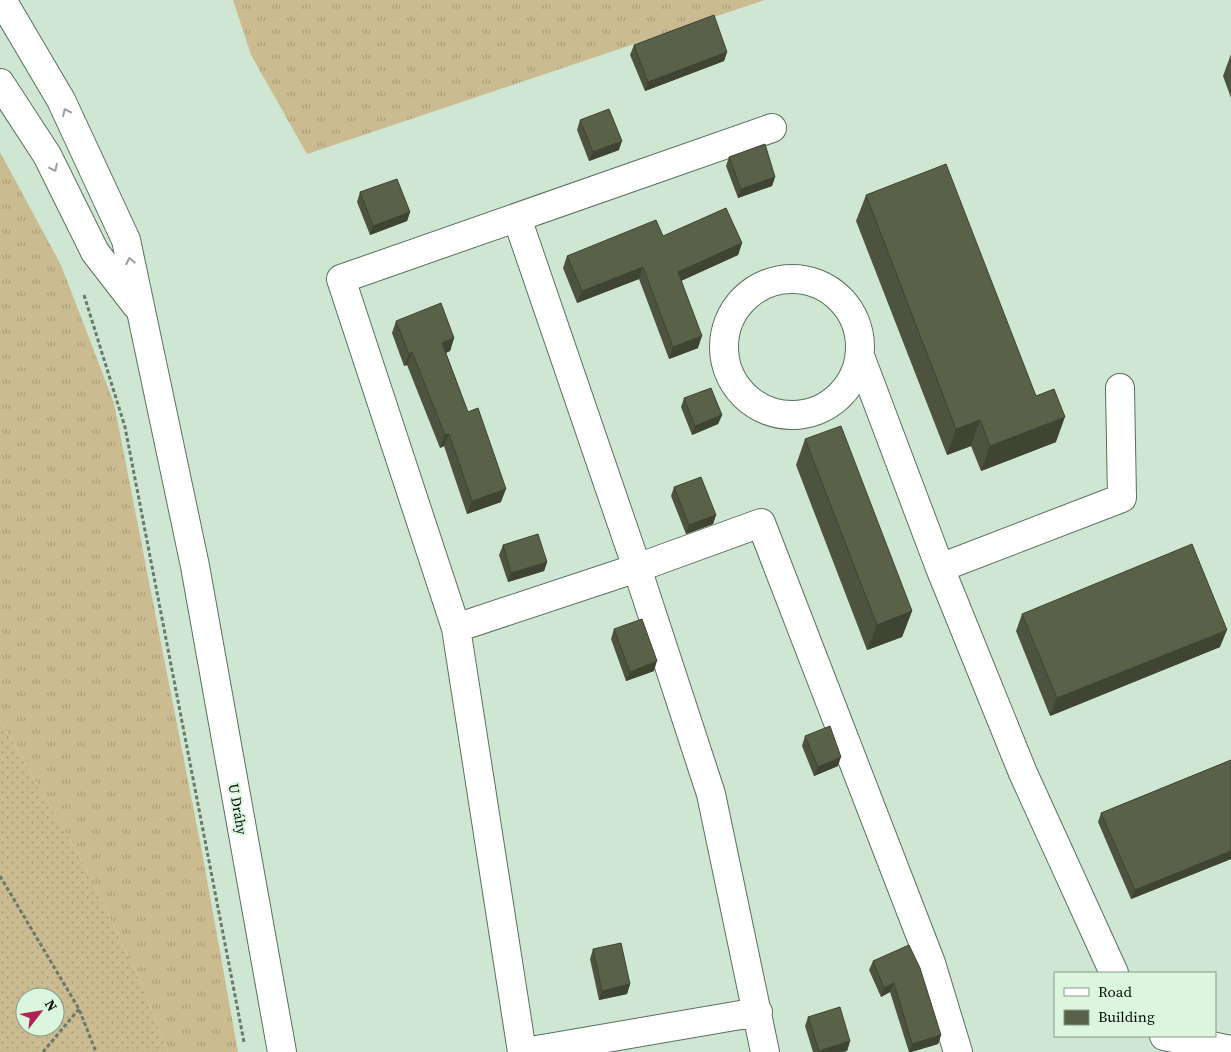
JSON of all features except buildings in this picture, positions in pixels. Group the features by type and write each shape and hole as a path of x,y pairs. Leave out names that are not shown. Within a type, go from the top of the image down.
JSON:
{"street":[{"name":"U Dráhy","path":"2,0 61,100 126,240 139,309 195,566 282,1052"},
{"path":"0,83 47,155 95,252 139,309"},
{"path":"758,1012 523,1052 456,628 341,279 772,128"},
{"path":"517,218 637,568 711,794 765,1052"},
{"path":"860,356 853,378 840,396 822,409 800,416 777,414 756,405 739,391 728,371 723,348 726,326 738,306 753,290 774,281 796,279 818,284 836,296 851,313 859,334 860,356 940,568 1023,773 1114,972"},
{"path":"940,568 1122,498 1120,388"},
{"path":"456,628 637,568 761,523 931,963 958,1052"},
{"path":"1169,1037 1231,1050"}],"path":[{"path":"84,293 126,427 246,1052"},
{"path":"0,876 79,1009 96,1052"},
{"path":"43,1052 79,1009"}],"green space":[{"path":"233,0 765,0 307,154 251,55"},
{"path":"0,152 61,265 114,403 202,852 238,1052 168,1052 138,976 82,861 0,720"},
{"path":"0,720 82,861 138,976 168,1052 0,1052"}]}
